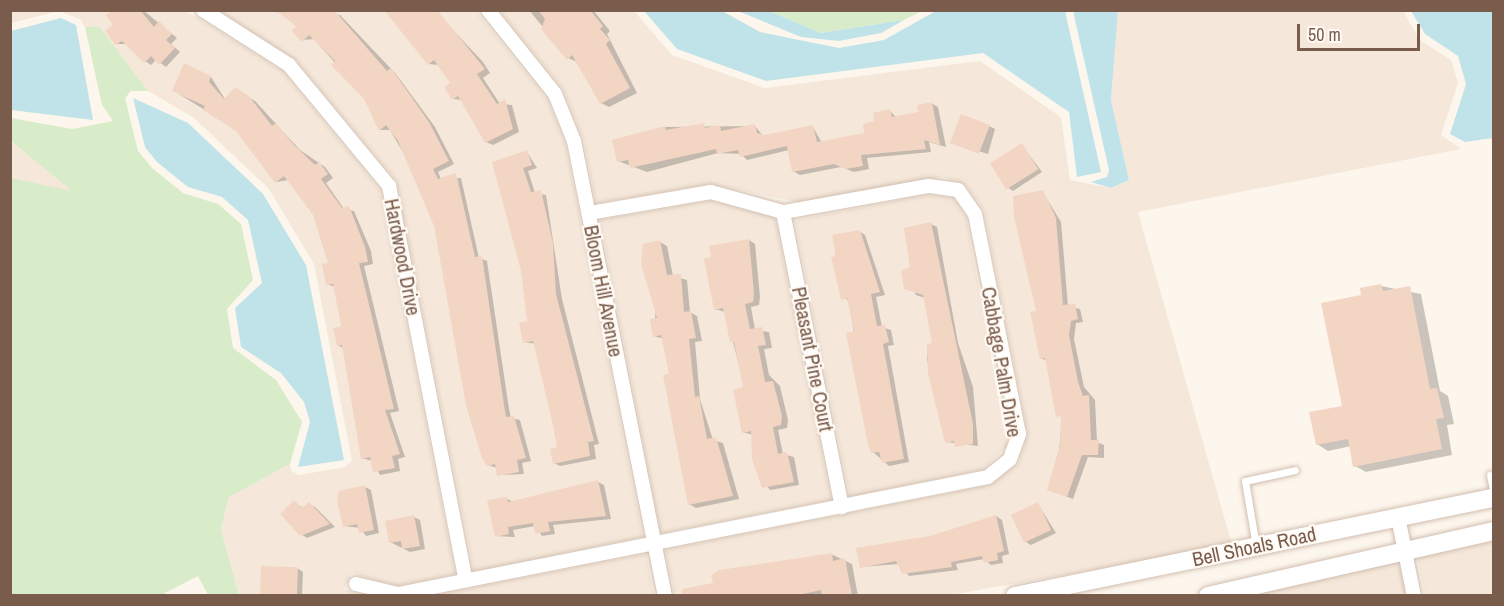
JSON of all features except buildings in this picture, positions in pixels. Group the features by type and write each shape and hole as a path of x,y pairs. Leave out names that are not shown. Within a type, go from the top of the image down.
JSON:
{"main road":[{"name":"Bell Shoals Road","path":"1016,596 1494,496"},
{"name":"Bell Shoals Road","path":"1208,596 1494,531"}],"street":[{"name":"Hardwood Drive","path":"203,10 289,65 389,186 466,581"},
{"name":"Bloom Hill Avenue","path":"488,10 555,94 574,141 665,596"},
{"name":"Cabbage Palm Drive","path":"356,584 398,594 988,477 1001,470 1016,448 1018,434 975,214 969,200 942,186 783,212 711,192 589,213"},
{"name":"Pleasant Pine Court","path":"783,212 842,507"},
{"path":"1398,517 1414,596"}],"lane":[{"path":"1256,546 1245,481 1295,470"},
{"path":"1490,475 1494,496"}],"shaded area":[{"path":"10,11 59,11 11,23"},
{"path":"59,11 186,11 282,71 380,190 455,574 398,586 352,573 344,589 362,595 239,595 221,529 229,497 290,464 291,471 299,475 345,467 352,461 314,264 269,189 194,118 148,91 100,27 85,27 80,19"},
{"path":"220,11 476,11 547,99 565,144 643,537 474,571 397,181 296,60"},
{"path":"500,11 634,11 672,55 765,88 980,61 1061,117 1070,180 1111,188 1129,180 1111,100 1118,11 1403,11 1420,40 1451,60 1458,83 1441,135 1461,149 1138,212 1232,545 950,595 675,595 665,550 990,485 1019,463 1028,432 984,210 965,184 942,177 802,203 711,184 596,203 584,140 563,89"},
{"path":"10,141 70,186 73,192 11,178"},
{"path":"929,195 953,198 966,217 1007,446 984,469 850,497 795,220"},
{"path":"711,201 775,218 831,500 661,533 600,220"},
{"path":"1493,538 1493,595 1425,595 1416,552"},
{"path":"646,554 654,595 437,595"},
{"path":"1398,556 1406,595 1194,596"}],"green space":[{"path":"769,11 922,11 904,20 821,33"},
{"path":"85,27 100,27 148,91 131,91 125,98 138,151 152,168 183,193 218,204 241,224 253,280 227,309 233,348 276,380 302,422 290,464 229,497 221,529 239,595 208,595 198,576 161,595 11,595 11,178 72,191 11,141 11,118 72,129 113,121 102,105"}],"water":[{"path":"644,11 722,11 760,32 839,48 884,40 936,11 1065,11 1101,172 1077,177 1069,112 983,53 766,81 677,49"},
{"path":"738,11 769,11 821,33 904,20 881,33 839,41 801,37"},
{"path":"1073,11 1118,11 1111,100 1129,180 1111,188 1091,182 1107,177 1109,170"},
{"path":"1411,11 1493,11 1493,138 1465,142 1450,134 1466,84 1458,56 1425,34"},
{"path":"61,18 76,25 93,120 11,110 11,31"},
{"path":"133,98 188,123 263,194 306,265 344,460 298,467 310,422 304,402 281,373 241,347 235,308 262,283 248,220 222,197 188,187 157,162 145,147"}]}
